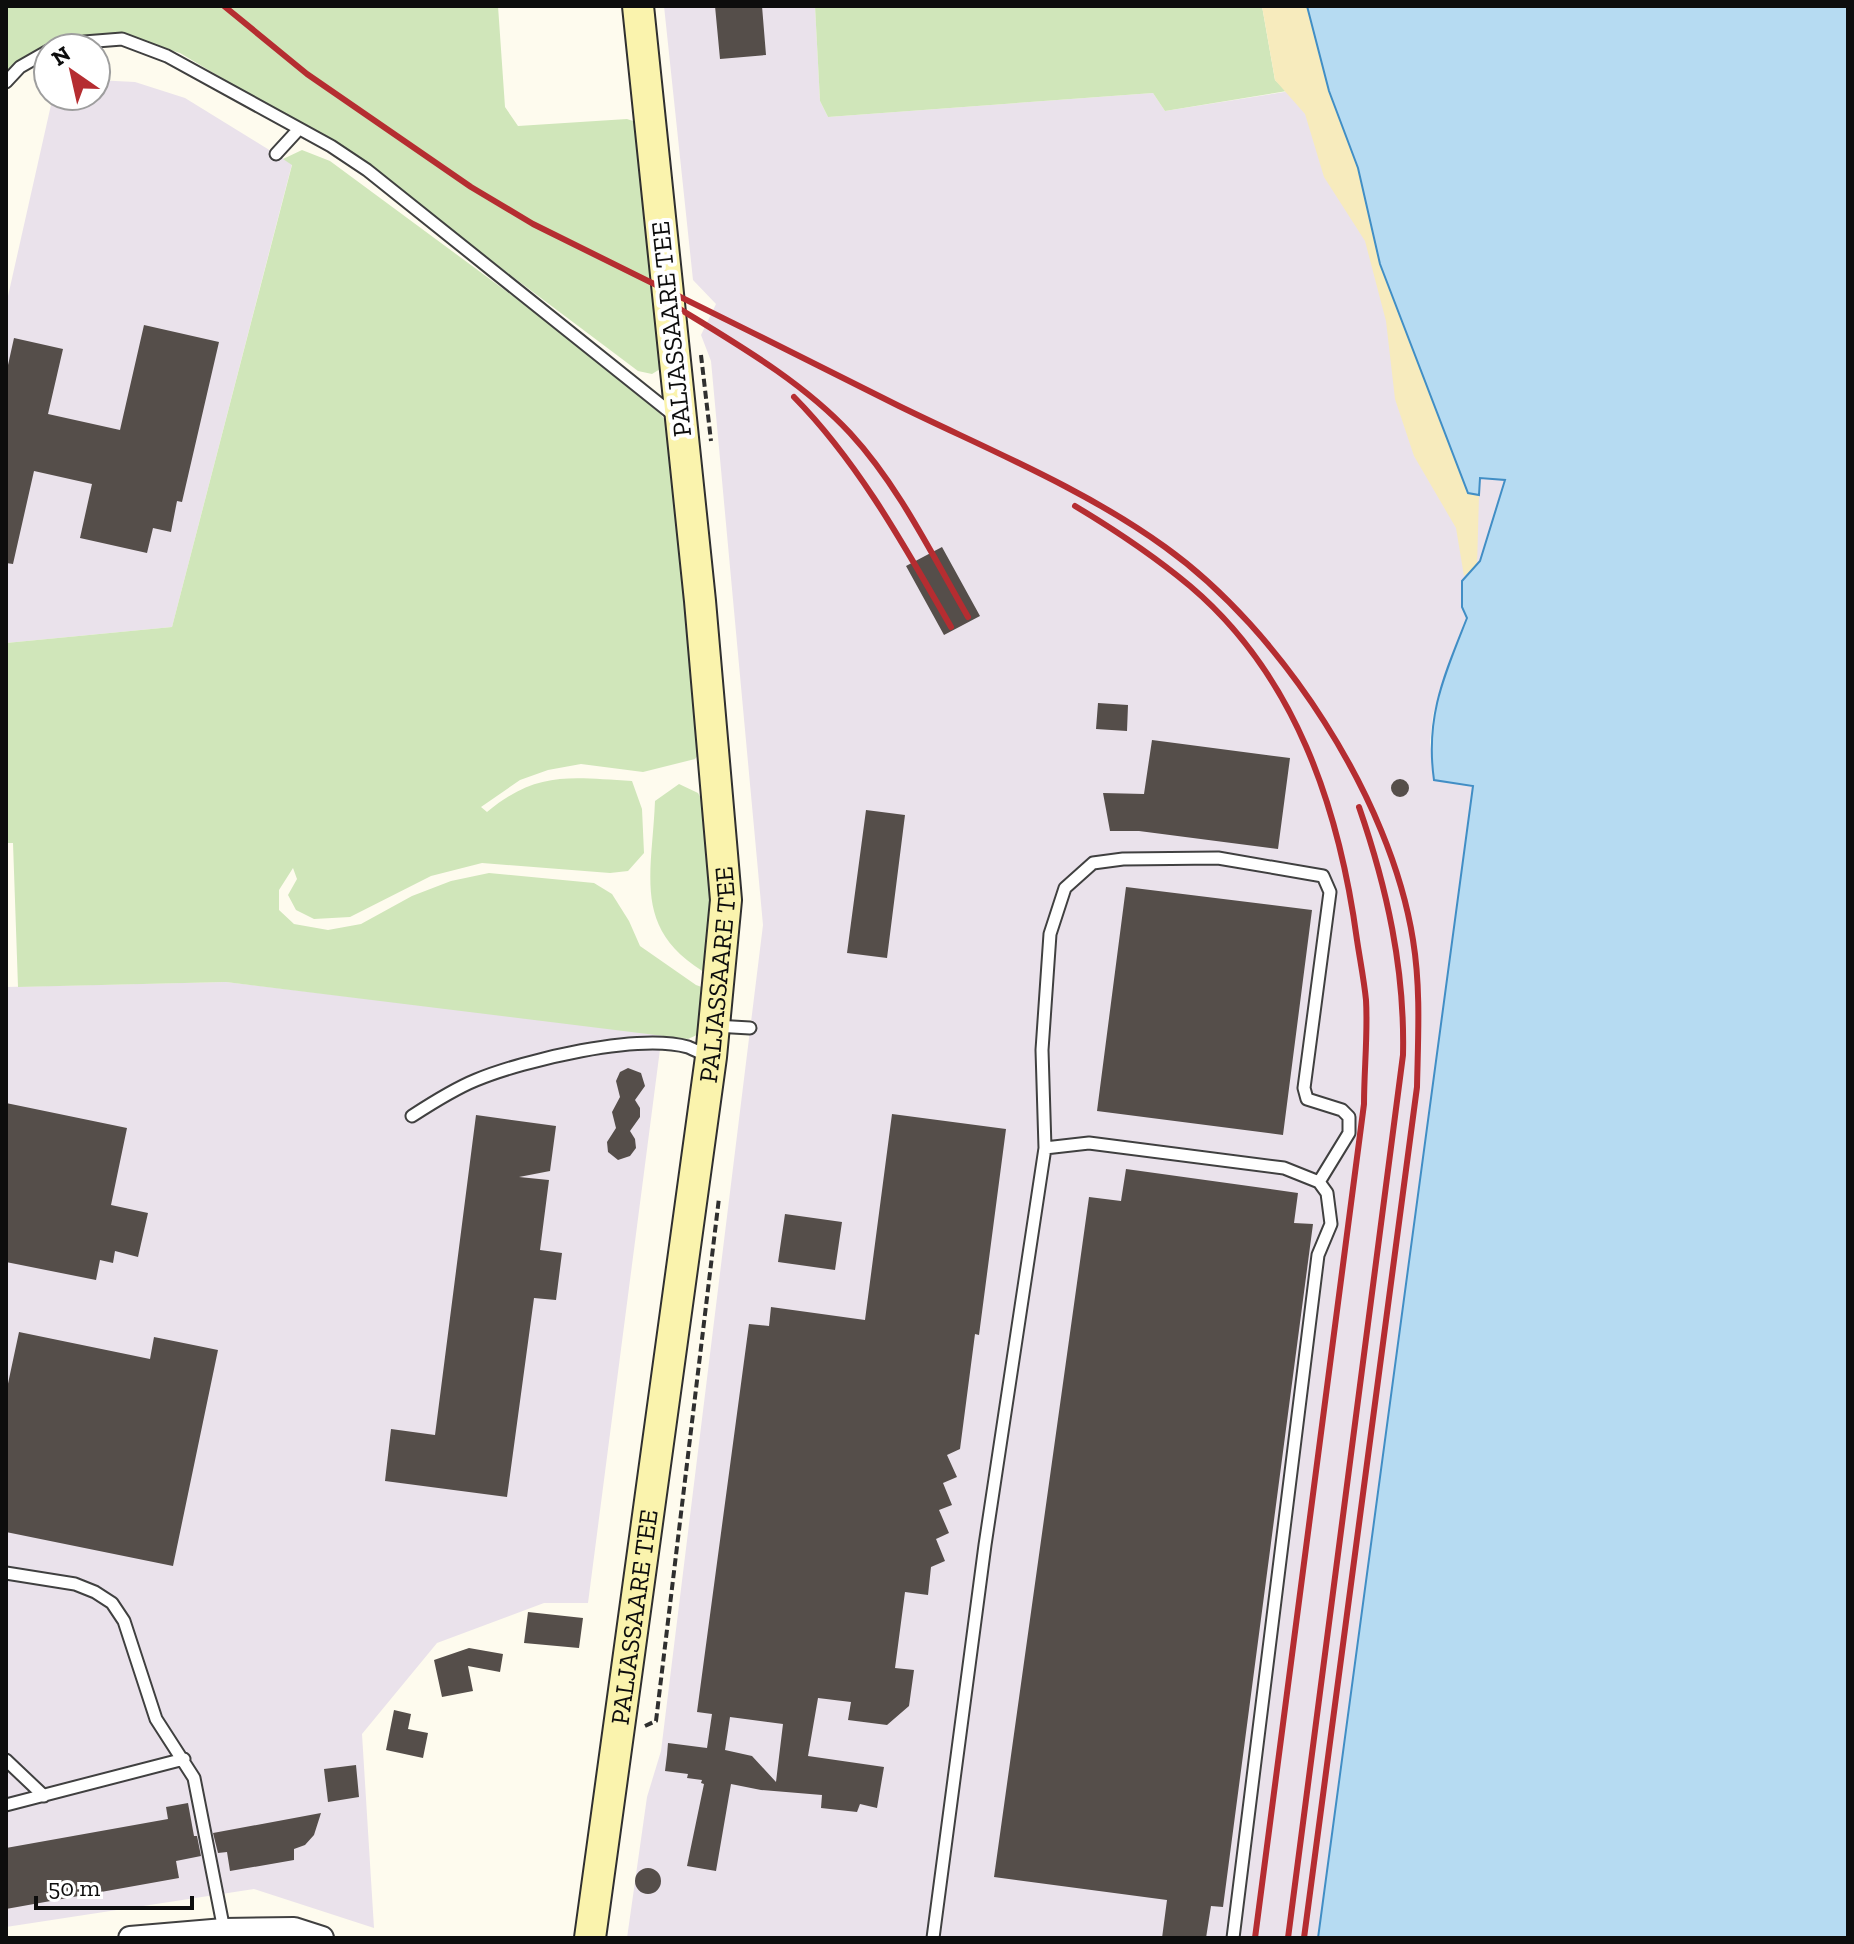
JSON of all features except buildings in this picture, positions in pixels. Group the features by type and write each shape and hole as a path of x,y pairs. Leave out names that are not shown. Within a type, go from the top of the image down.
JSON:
{"street":[{"name":"PALJASSAARE TEE","path":"590,1938 711,1057 726,900 700,601 638,6"},
{"path":"130,1938 224,1930 294,1929 322,1938"}],"lane":[{"path":"112,40 122,39 167,56 331,146 367,170 680,420"},
{"path":"6,82 20,67 32,60"},
{"path":"276,154 298,130"},
{"path":"933,1938 985,1545 1045,1148 1042,1050 1050,934 1065,888 1093,863 1123,859 1218,858 1323,876 1330,892 1304,1088 1307,1099 1342,1110 1349,1117 1349,1133 1319,1182"},
{"path":"715,1026 750,1028"},
{"path":"412,1116 476,1080 522,1065 585,1051 641,1043 686,1047 711,1057"},
{"path":"1045,1148 1089,1143 1284,1168 1319,1182 1327,1193 1331,1224 1318,1255 1233,1938"},
{"path":"6,1573 75,1584 95,1592 112,1603 124,1621 156,1719 194,1778 224,1930"},
{"path":"6,1805 184,1759"},
{"path":"6,1760 44,1796"}],"shaded area":[{"path":"664,6 815,6 820,101 828,117 1153,93 1165,111 1329,85 1431,399 1468,492 1480,478 1505,480 1480,561 1464,590 1462,607 1467,618 1433,714 1430,742 1434,779 1473,786 1318,1938 627,1938 647,1797 661,1751 763,925 711,361 701,335 716,304 693,280"},
{"path":"112,81 135,82 185,98 292,164 172,627 6,643 6,305 49,112 112,112"},
{"path":"226,982 662,1034 588,1603 544,1603 437,1643 362,1734 374,1928 254,1889 6,1927 6,987"}],"green space":[{"path":"6,6 498,6 505,107 518,126 627,119 639,123 665,366 652,374 638,371 355,158 180,53 112,32 32,32 32,53 6,74"},
{"path":"815,6 1262,6 1275,80 1287,91 1165,111 1153,93 828,117 820,101"},
{"path":"302,150 330,161 628,381 664,419 673,435 703,749 695,759 643,772 581,764 548,770 520,780 481,807 487,812 523,789 556,780 632,781 642,809 644,853 628,871 610,873 482,863 431,876 350,917 314,919 296,910 288,895 297,879 293,868 279,890 279,910 294,924 328,930 361,924 412,896 451,881 489,873 594,883 612,894 640,946 696,985 710,990 699,1034 688,1039 226,982 18,987 13,843 6,843 6,643 172,627 292,165 283,159"},
{"path":"679,784 698,793 711,818 711,976 686,959 668,941 657,921 652,900 650,878 655,801"}],"sand":[{"path":"1262,6 1307,6 1329,91 1358,168 1380,264 1468,492 1479,495 1477,567 1464,576 1456,528 1414,456 1395,399 1386,321 1365,241 1324,177 1305,114 1275,80"}],"water":[{"path":"1307,6 1848,6 1848,1938 1318,1938 1473,786 1434,780 1434,716 1444,678 1467,618 1462,607 1462,581 1480,561 1505,480 1480,478 1479,495 1468,493 1380,264 1358,168 1329,91"}],"railway":[{"path":"224,6 307,74 471,187 533,224 1035,471 1102,507 1165,547 1208,582 1250,624 1289,671 1324,722 1355,776 1381,831 1401,886 1413,940 1418,995 1417,1087 1304,1938"},
{"path":"662,298 785,376 850,433 899,498 968,617"},
{"path":"794,397 860,478 951,627"},
{"path":"1075,506 1134,544 1190,586 1227,621 1258,660 1284,702 1306,746 1338,841 1365,992 1364,1104 1255,1938"},
{"path":"1288,1938 1403,1055 1401,991 1392,929 1378,868 1359,807"}]}
